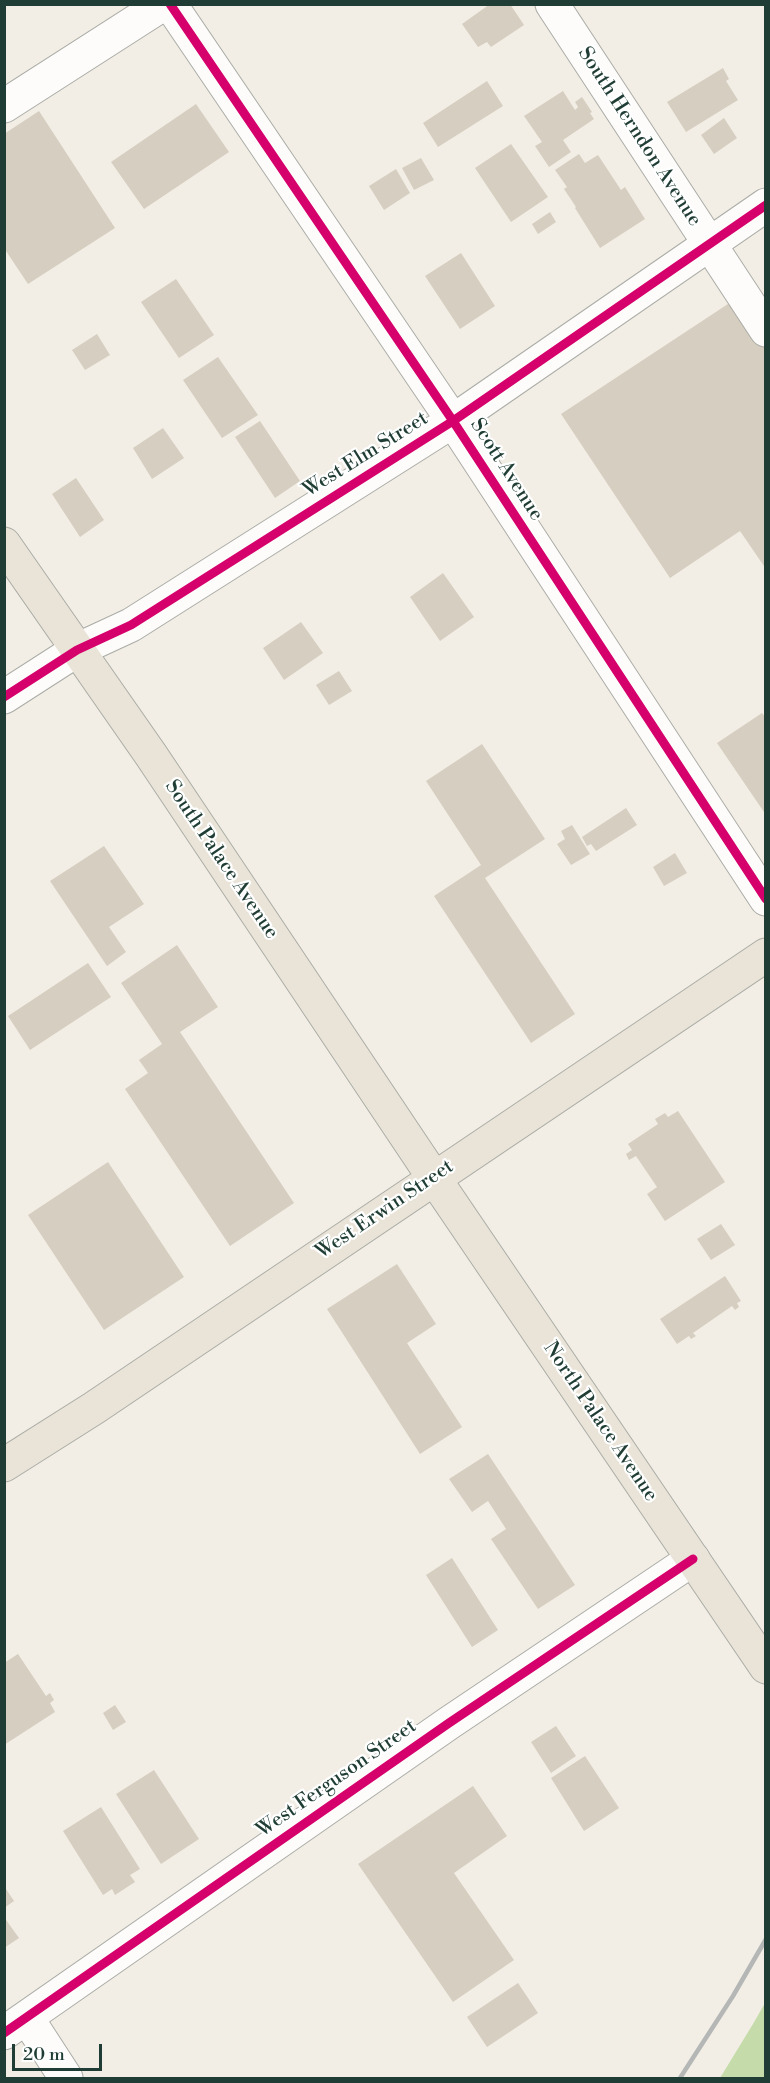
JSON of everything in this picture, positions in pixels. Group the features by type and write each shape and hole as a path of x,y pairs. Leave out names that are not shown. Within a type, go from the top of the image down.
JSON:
{"main road":[{"name":"South Palace Avenue","path":"4,544 151,755 434,1178"},
{"name":"West Erwin Street","path":"4,1466 94,1408 765,955"},
{"name":"North Palace Avenue","path":"434,1178 765,1667"}],"street":[{"path":"4,106 163,4"},
{"name":"Scott Avenue","path":"170,4 453,421 765,899"},
{"name":"South Herndon Avenue","path":"552,4 765,330"},
{"name":"West Elm Street","path":"4,697 77,650 131,625 453,421 765,205"},
{"name":"West Ferguson Street","path":"16,2025 449,1723 693,1559"},
{"path":"16,2025 66,2079"}],"green space":[{"path":"765,2003 765,2078 720,2078 753,2024"}],"building":[{"path":"490,4 510,4 524,25 491,47 487,42 478,47 462,24"},
{"path":"723,68 729,79 726,81 738,100 686,132 667,102"},
{"path":"487,81 503,106 438,147 423,123"},
{"path":"563,91 575,110 578,107 575,102 582,97 594,119 563,140 571,152 549,167 535,146 542,142 524,116"},
{"path":"196,104 229,152 144,209 111,162"},
{"path":"39,111 115,228 28,284 4,248 4,134"},
{"path":"724,118 737,138 714,154 701,135"},
{"path":"511,144 548,197 511,222 475,168"},
{"path":"579,154 585,163 598,155 621,190 625,187 645,219 600,248 564,189 567,187 555,170"},
{"path":"421,158 434,180 414,190 402,168"},
{"path":"396,169 410,193 384,210 369,186"},
{"path":"550,212 556,222 538,234 532,224"},
{"path":"461,253 495,306 460,329 425,276"},
{"path":"176,279 214,335 179,358 141,302"},
{"path":"734,300 766,347 766,569 740,531 670,578 561,414"},
{"path":"97,334 110,355 85,370 72,350"},
{"path":"218,357 258,415 222,438 183,380"},
{"path":"260,421 300,481 275,498 235,437"},
{"path":"163,428 184,458 152,479 133,448"},
{"path":"76,478 104,520 80,537 52,494"},
{"path":"443,573 474,617 440,641 410,597"},
{"path":"301,622 323,653 284,680 263,648"},
{"path":"339,671 352,691 329,705 316,685"},
{"path":"762,713 766,718 766,815 717,743"},
{"path":"482,744 545,839 485,878 575,1014 531,1043 434,896 481,865 426,781"},
{"path":"626,808 637,825 596,851 591,844 587,846 582,837"},
{"path":"572,825 590,854 571,865 557,844 565,839 561,831"},
{"path":"104,846 144,904 109,927 126,952 107,966 50,881"},
{"path":"675,853 687,873 664,886 653,867"},
{"path":"177,945 218,1007 180,1032 294,1203 230,1246 125,1089 148,1073 139,1060 162,1044 121,983"},
{"path":"88,963 111,997 30,1050 8,1016"},
{"path":"678,1111 725,1182 665,1221 647,1194 657,1187 636,1156 629,1160 626,1154 632,1150 628,1144 658,1124 655,1119 665,1113 668,1117"},
{"path":"108,1162 184,1277 104,1330 28,1215"},
{"path":"721,1224 735,1245 711,1260 697,1239"},
{"path":"397,1264 436,1324 407,1343 462,1427 420,1454 327,1309"},
{"path":"725,1276 741,1301 737,1303 739,1307 735,1310 732,1306 693,1333 696,1336 691,1339 689,1336 677,1344 660,1319"},
{"path":"488,1454 575,1585 538,1609 491,1539 506,1529 488,1501 472,1512 449,1479"},
{"path":"452,1558 498,1630 472,1647 426,1575"},
{"path":"18,1654 46,1696 50,1693 54,1700 50,1703 55,1712 4,1745 4,1663"},
{"path":"115,1705 126,1722 113,1730 103,1713"},
{"path":"556,1726 576,1756 551,1773 531,1742"},
{"path":"585,1756 619,1808 584,1831 551,1778"},
{"path":"154,1770 199,1839 161,1864 116,1794"},
{"path":"473,1786 507,1836 454,1873 514,1960 453,2002 358,1864"},
{"path":"101,1807 140,1869 130,1875 135,1882 115,1895 112,1889 103,1895 63,1831"},
{"path":"4,1886 14,1901 4,1908"},
{"path":"4,1917 19,1938 4,1948"},
{"path":"518,1983 538,2013 487,2047 467,2017"}],"railway":[{"path":"680,2078 733,1996 766,1939"}],"cycle path":[{"path":"170,4 453,421 766,899"},
{"path":"4,697 77,650 131,625 453,421 766,205"},
{"path":"4,2033 449,1723 693,1559"}]}
